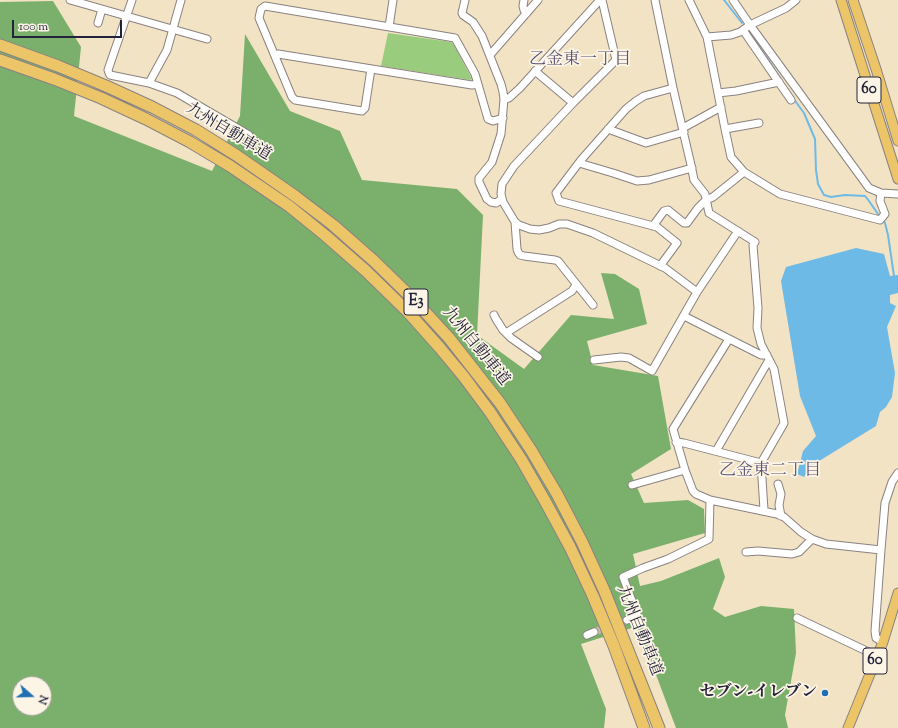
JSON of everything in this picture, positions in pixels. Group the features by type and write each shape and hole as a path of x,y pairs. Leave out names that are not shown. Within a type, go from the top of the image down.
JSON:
{"highway":[{"name":"九州自動車道","path":"0,45 58,66 119,92 196,130 290,191 333,225 374,261 416,302 449,338 500,403 531,450 557,494 582,542 604,590 659,728"},
{"name":"九州自動車道","path":"0,60 54,79 101,98 190,142 230,166 289,206 326,236 366,271 408,312 460,371 490,412 521,459 545,501 570,547 596,603 614,646 644,728"}],"main road":[{"name":"60","path":"840,0 898,179"},
{"name":"60","path":"853,0 898,141"},
{"name":"60","path":"848,728 878,656 898,592"}],"street":[{"path":"70,0 207,39"},
{"path":"132,0 108,70 110,75 149,83 177,93 249,135 250,139 248,145"},
{"path":"149,83 167,50 181,0"},
{"path":"389,27 393,0"},
{"path":"465,0 462,13 473,22 482,36 501,84 504,99 502,134 492,162 479,178 487,199 496,203 502,199"},
{"path":"524,0 523,6 526,14"},
{"path":"490,55 538,0"},
{"path":"504,99 509,98 520,88 601,0"},
{"path":"601,0 616,60 514,166 502,184 502,199 515,222 519,225 526,228 539,230 559,224 567,224 593,233 660,266 697,292"},
{"path":"655,0 694,180 705,194 709,213 754,242 758,308 757,328 761,344 774,369 784,423 761,462 764,510"},
{"path":"689,0 707,37 724,129 731,156 744,172 780,194 882,217 880,201 881,193"},
{"path":"733,0 870,188 881,193 898,194"},
{"path":"707,37 731,36 786,8 796,0"},
{"path":"371,69 365,108 362,111 295,100 292,97 260,18 261,10 265,6 455,38 475,74 488,119 493,121 503,118"},
{"path":"98,23 102,10"},
{"path":"743,30 791,100"},
{"path":"275,55 278,54 472,85 478,84"},
{"path":"535,71 573,103"},
{"path":"718,93 736,91 779,82"},
{"path":"660,266 677,243 657,227 559,201 556,193 579,163 626,109 644,96 673,88"},
{"path":"608,130 646,143 684,130 721,107"},
{"path":"724,129 759,123"},
{"path":"579,163 637,181 649,180 692,168"},
{"path":"653,226 664,211 668,210 684,223 687,223 706,200 713,197 744,172"},
{"path":"515,222 516,250 520,255 558,261 593,305"},
{"path":"594,360 621,357 629,358 652,371 697,292 738,231"},
{"path":"506,333 572,291 576,285"},
{"path":"494,314 496,319 511,338 538,357"},
{"path":"684,316 768,358"},
{"path":"729,339 673,429 685,470 696,494 710,500 778,514 812,539 826,544 881,550"},
{"path":"716,451 768,358"},
{"path":"676,442 761,462"},
{"path":"632,485 685,470"},
{"path":"883,642 876,638 875,631 885,503 892,482 898,473"},
{"path":"778,484 781,494 779,505 781,516"},
{"path":"626,620 637,614 623,577 668,559 709,539 710,500"},
{"path":"746,552 758,551 792,554 799,552 812,539"},
{"path":"797,618 878,656"}],"green space":[{"path":"53,1 81,47 74,116 212,171 240,116 245,34 290,111 340,131 362,180 457,189 483,215 477,335 524,369 571,315 614,319 601,273 615,274 639,289 647,324 587,341 593,365 658,376 671,449 631,474 644,503 688,500 704,509 705,533 633,554 640,586 661,581 719,558 725,577 713,609 725,617 761,606 794,609 796,653 785,715 788,728 676,728 652,664 635,627 581,644 606,709 604,728 0,728 0,2"},
{"path":"388,33 451,42 472,79 470,80 381,66"}],"water":[{"path":"856,248 884,254 890,276 898,275 898,293 890,295 890,303 896,306 887,327 895,373 892,397 886,407 880,412 876,426 811,466 804,477 797,474 803,451 816,436 800,396 781,281 786,267"}],"waterway":[{"path":"724,0 742,23"},
{"path":"753,38 782,81"},
{"path":"793,98 804,113 815,139 818,184 824,195 831,197 845,195 865,196 880,217"},
{"path":"883,220 888,235 894,276"}],"tunnel":[{"path":"594,632 627,620"}],"place":[{"name":"セブン-イレブン","path":"825,693"}],"district":[{"name":"乙金東一丁目","path":"580,61"},
{"name":"乙金東二丁目","path":"770,472"}]}
